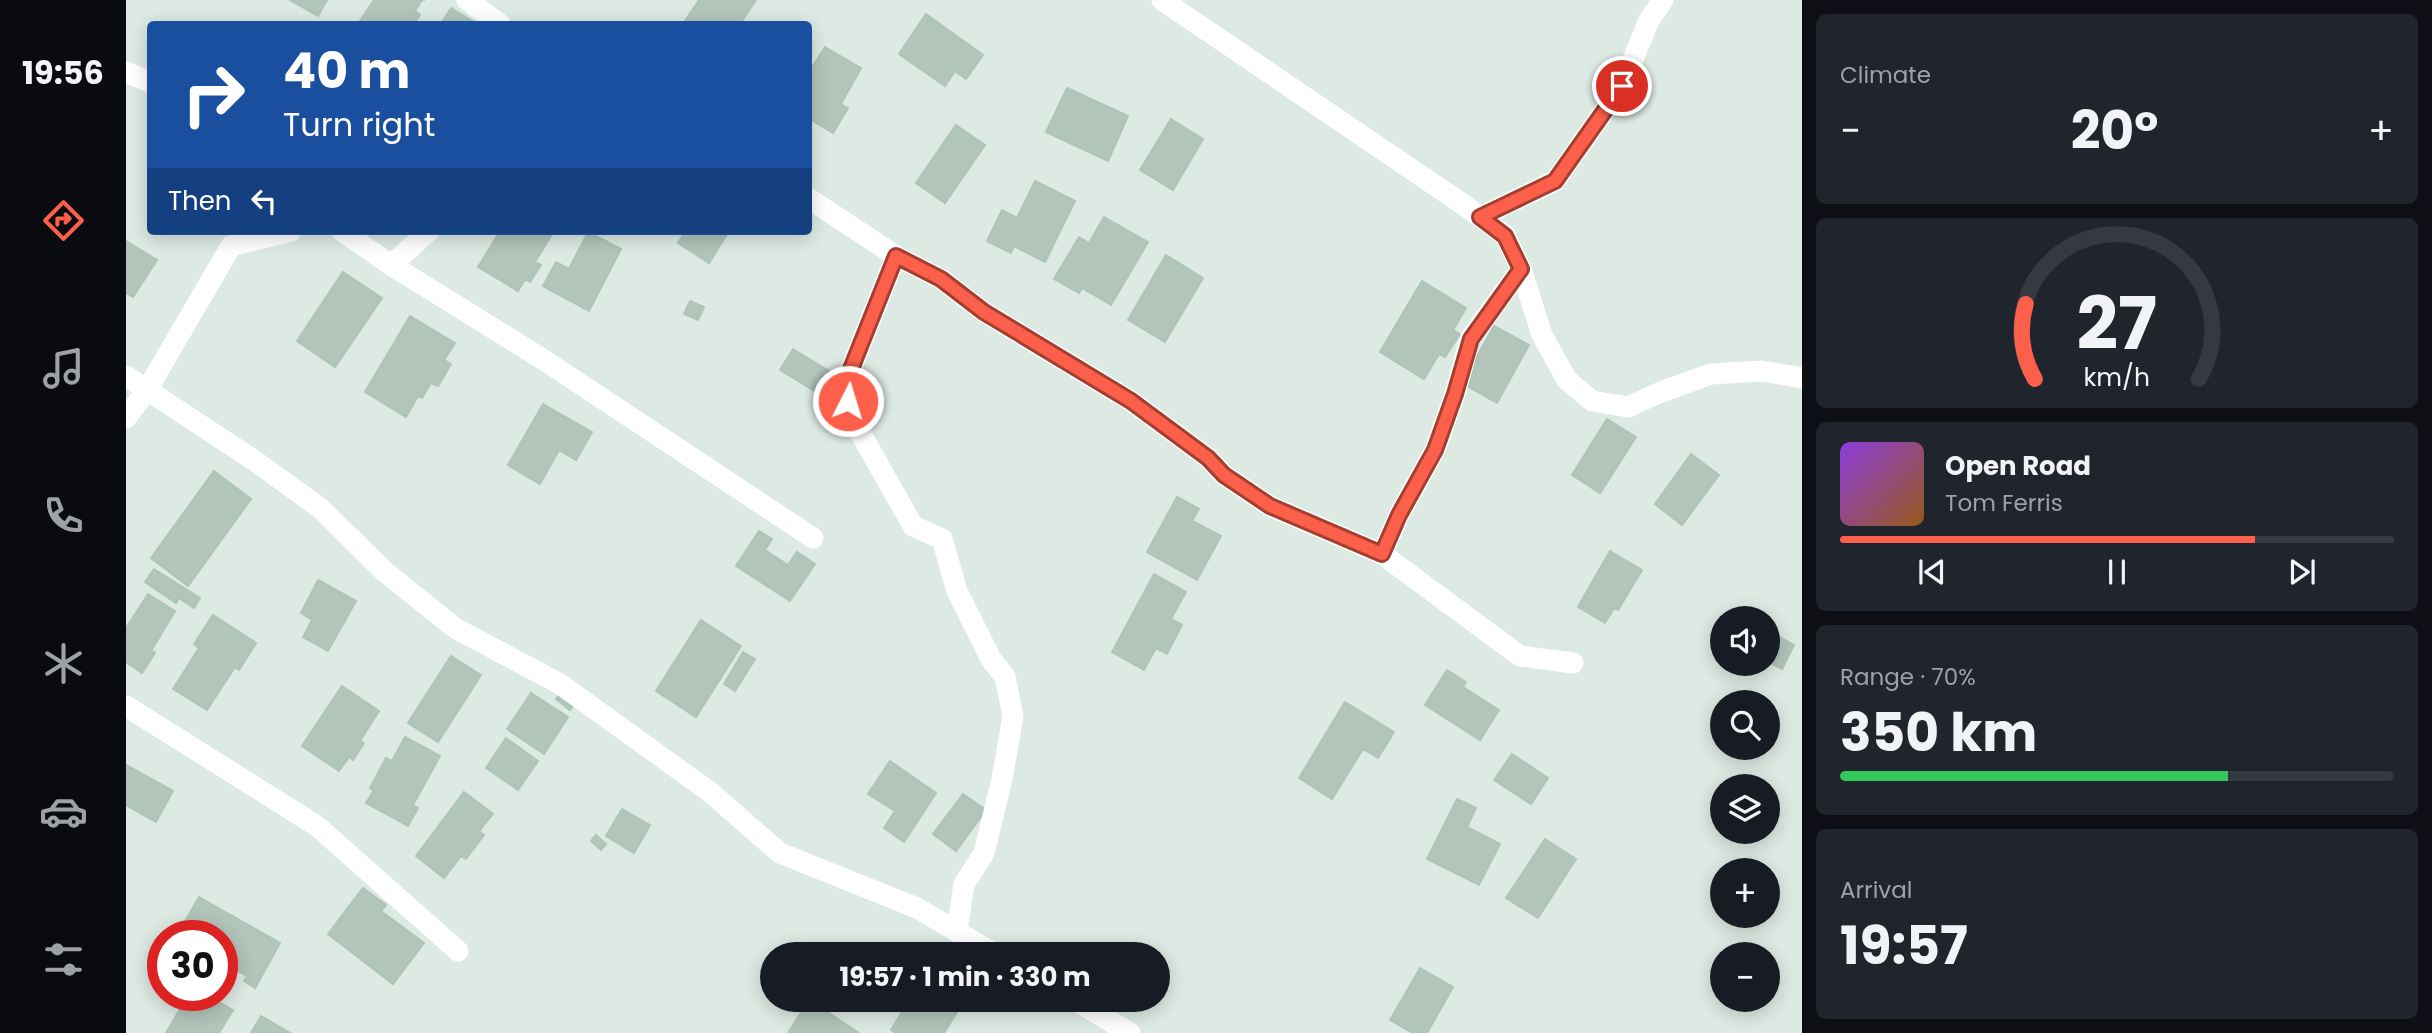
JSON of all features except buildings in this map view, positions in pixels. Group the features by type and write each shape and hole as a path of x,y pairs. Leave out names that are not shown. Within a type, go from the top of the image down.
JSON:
{"street":[{"path":"467,0 496,21"},
{"path":"1162,0 1505,236 1521,269 1542,335 1567,380 1592,401 1628,407 1711,374 1762,371 1802,378"},
{"path":"1480,217 1555,181 1622,86 1650,20 1663,0"},
{"path":"126,72 147,81"},
{"path":"812,201 896,256 941,279 984,312 1131,401 1208,458 1224,475 1270,506 1382,554 1520,656 1573,663"},
{"path":"126,418 147,390 231,246 275,235"},
{"path":"348,235 544,360 813,538"},
{"path":"391,265 425,235"},
{"path":"896,256 845,384 852,418 913,526 942,539 957,591 991,659 1004,677 1013,716 1002,779 984,853 964,884 957,932"},
{"path":"1382,554 1399,515 1435,450 1471,339 1521,269"},
{"path":"126,376 255,461 320,508 384,570 455,628 560,684 710,792 780,853 917,908 974,942"},
{"path":"126,706 317,826 458,951"},
{"path":"1095,1012 1130,1033"}],"route":[{"path":"848,401 845,384 896,256 941,279 984,312 1131,401 1208,458 1224,475 1270,506 1382,554 1399,515 1435,450 1471,339 1521,269 1505,236 1480,217 1555,181 1622,86"}]}
